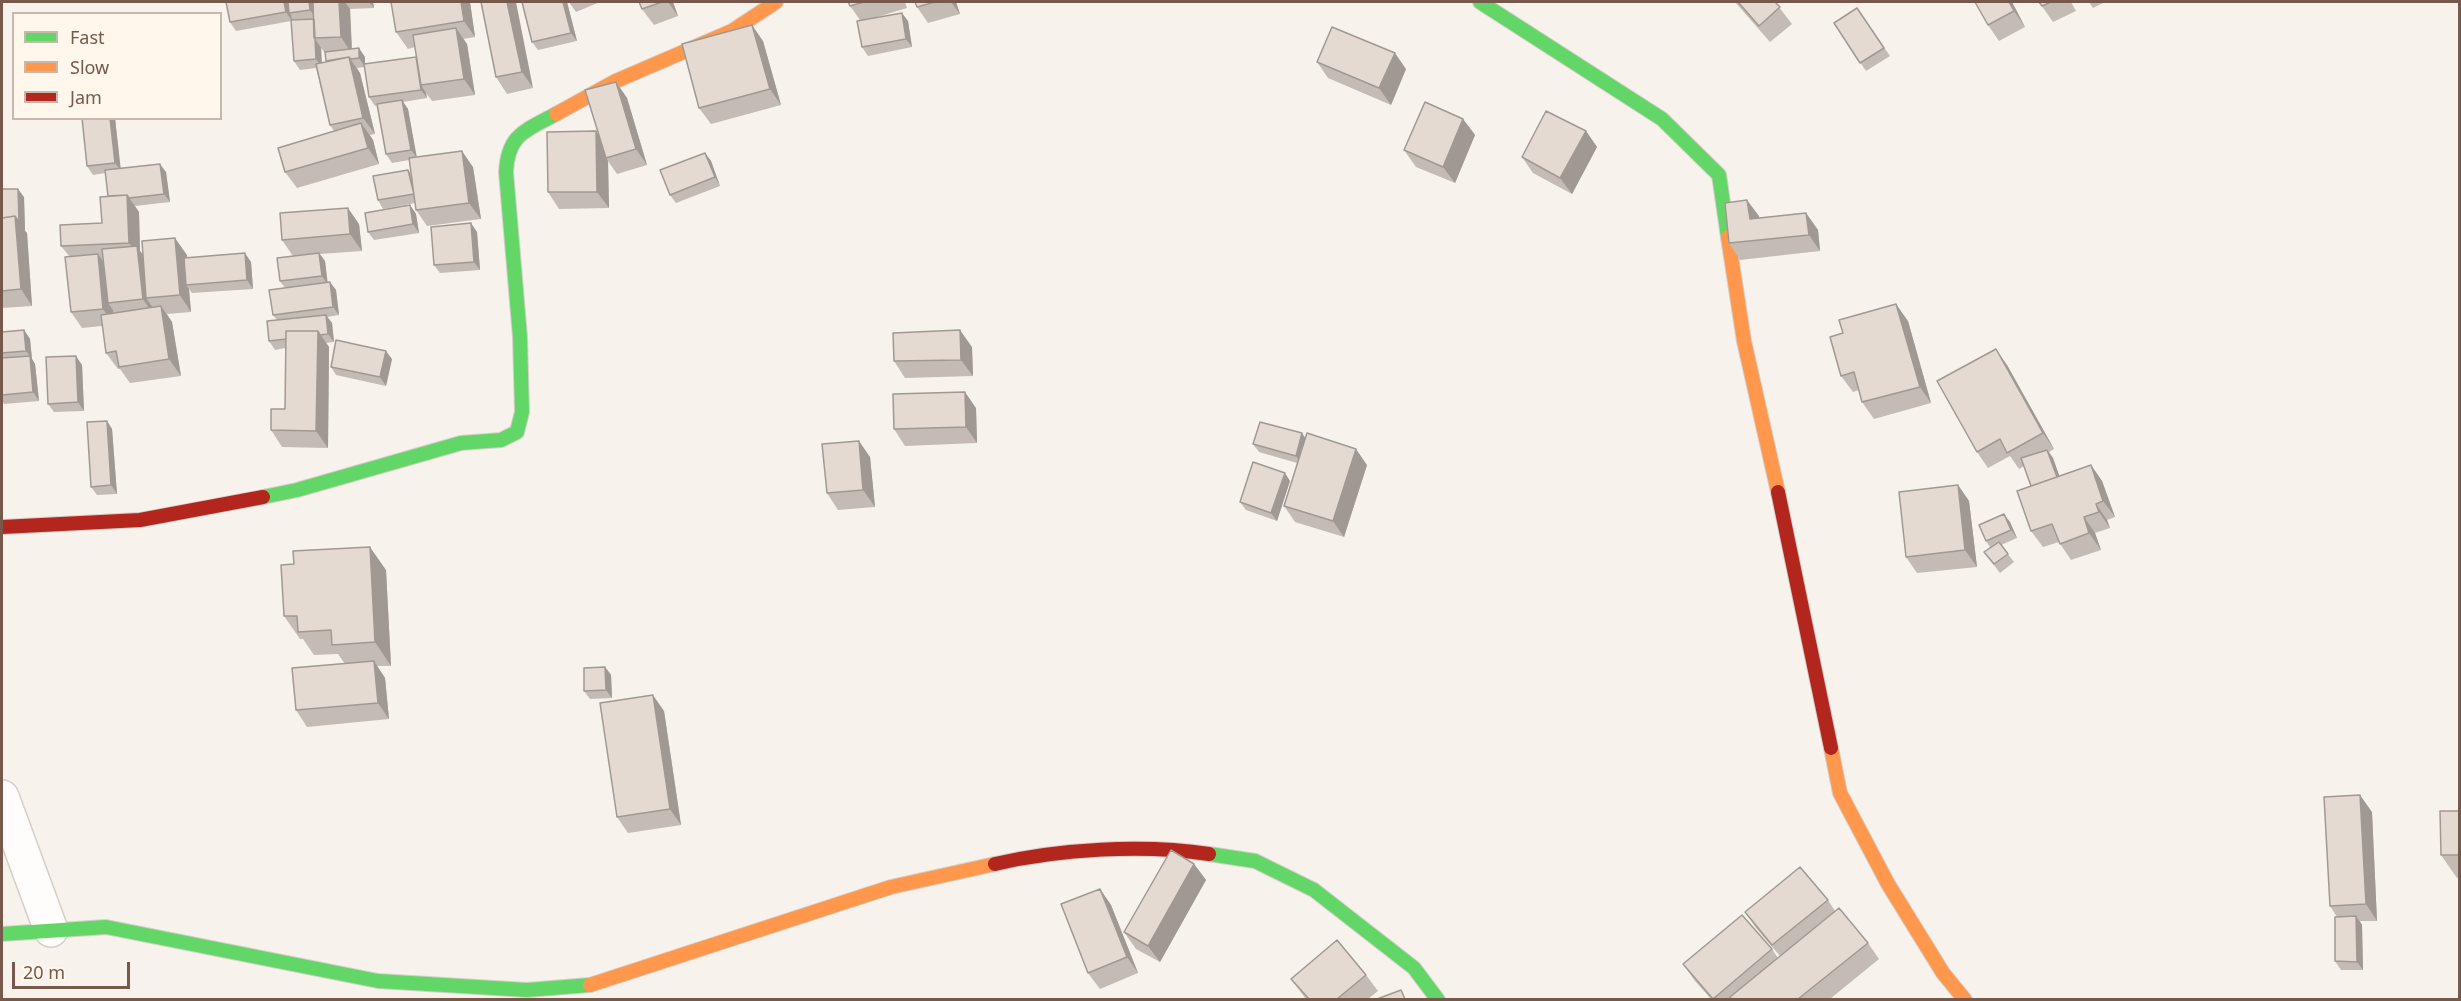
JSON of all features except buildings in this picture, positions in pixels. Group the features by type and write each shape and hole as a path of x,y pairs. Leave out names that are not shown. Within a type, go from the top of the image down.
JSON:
{"street":[{"path":"2,527 140,520 297,490 461,443 501,440 517,432 522,412 520,337 506,172 507,156 511,144 525,131 616,81 732,31 776,2"},
{"path":"1480,2 1662,119 1719,175 1744,341 1793,561 1840,793 1888,884 1943,973 1965,999"},
{"path":"2,797 51,930"},
{"path":"2,934 106,927 378,981 526,990 585,987 891,887 1037,854 1171,848 1255,861 1314,890 1414,968 1438,999"}],"traffic: fast":[{"path":"1480,2 1662,119 1719,175 1728,237"},
{"path":"263,497 297,490 461,443 501,440 517,432 522,412 520,337 506,172 507,159 510,149 520,135 556,114"},
{"path":"1209,854 1255,861 1314,890 1414,968 1438,1000"},
{"path":"2,934 106,927 378,981 527,990 590,985"}],"traffic: slow":[{"path":"556,114 616,81 732,31 776,2"},
{"path":"1728,237 1744,341 1778,492"},
{"path":"1831,748 1840,793 1888,884 1943,973 1965,1000"},
{"path":"590,985 891,887 995,864"}],"traffic: jam":[{"path":"1778,492 1831,748"},
{"path":"2,527 140,520 263,497"},
{"path":"995,864 1046,855 1101,850 1157,849 1209,854"}]}
